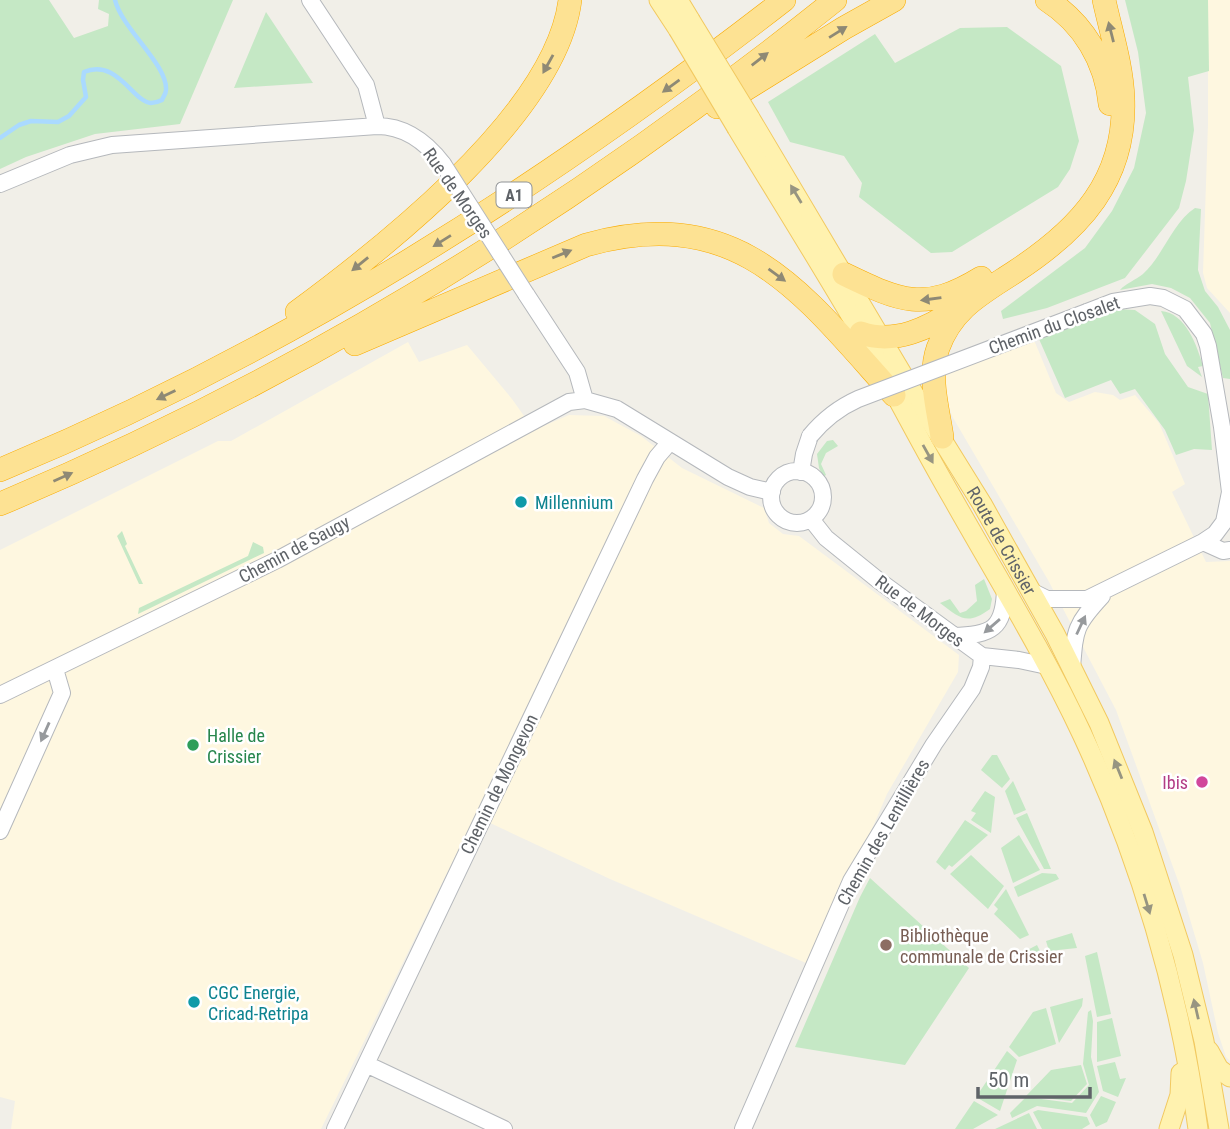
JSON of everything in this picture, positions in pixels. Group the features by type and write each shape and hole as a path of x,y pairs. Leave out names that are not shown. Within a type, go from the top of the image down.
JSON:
{"highway":[{"path":"227,364 367,259 463,172 509,121 537,83 561,38 570,0"},
{"name":"A1","path":"0,470 103,425 227,364 360,291 513,196 627,117 784,0"},
{"name":"A1","path":"0,504 116,454 233,397 397,306 585,186 701,104 835,0"},
{"path":"585,186 894,0"},
{"path":"844,274 899,298 921,300 944,297 960,291 1032,244 1059,222 1083,196 1099,170 1109,135 1111,111 1107,84 1102,67 1087,38 1069,17 1047,0"},
{"path":"870,335 916,332 942,319 1017,270 1061,237 1097,198 1110,175 1119,150 1123,124 1123,98 1117,58 1104,0"},
{"path":"233,397 571,251 606,239 656,233 717,242 769,269 819,312 894,395"},
{"path":"942,437 934,383 935,361 945,333 968,301"}],"main road":[{"name":"Route de Crissier","path":"659,0 684,25 870,335 942,437 1072,668 1099,723 1161,881 1204,1041 1218,1125"},
{"name":"Route de Crissier","path":"678,0 684,25"},
{"name":"Route de Crissier","path":"743,123 844,274 894,395 1005,589 1083,736 1126,842 1166,966 1198,1129"},
{"path":"1204,1041 1219,1069 1230,1077"},
{"path":"1169,1129 1180,1095 1184,1047"}],"street":[{"path":"310,0 366,85 377,126"},
{"name":"Rue de Morges","path":"0,184 70,155 112,145 377,126 395,128 425,144 443,164 577,372 585,400"},
{"name":"Chemin du Closalet","path":"801,472 810,436 821,422 858,398 1123,299 1150,296 1163,298 1185,309 1198,324 1208,346 1230,492 1227,524 1203,542 1087,599 1068,601 1047,598 1031,591"},
{"path":"585,400 617,409 669,443 736,481 772,492"},
{"name":"Chemin de Saugy","path":"0,695 277,560 554,409 569,402 585,400"},
{"name":"Chemin de Mongevon","path":"335,1129 645,479 657,457 669,443"},
{"path":"801,472 815,478 822,490 821,507 811,519 796,523 782,518 773,506 772,492 775,484 786,474 801,472"},
{"name":"Rue de Morges","path":"811,519 826,538 878,580 982,656 1047,666"},
{"path":"1203,542 1223,551 1230,551"},
{"path":"953,636 984,634 998,623 1004,608 1005,589"},
{"name":"Chemin du Closalet","path":"1072,668 1074,640 1082,618 1108,590"},
{"name":"Chemin des Lentillières","path":"743,1129 851,881 934,744 972,689 981,667 982,656"},
{"path":"0,831 62,693 55,669"},
{"path":"366,1064 504,1129"}],"shaded area":[{"path":"1208,0 1230,0 1230,313 1207,288 1203,273 1208,124"},
{"path":"1034,340 1056,393 1069,402 1095,392 1113,395 1120,400 1135,395 1159,423 1185,484 1172,492 1206,562 1230,561 1230,1061 1226,1057 1218,1033 1203,963 1181,889 1116,710 1048,580 952,416 941,384 943,374"},
{"path":"408,342 419,362 467,345 534,430 569,415 604,416 641,436 682,468 764,508 769,523 783,534 799,536 959,655 958,672 887,794 813,966 610,879 475,816 321,1129 11,1129 15,1101 0,1097 0,550 218,441 231,441"}],"green space":[{"path":"0,0 49,0 74,38 108,26 109,14 98,9 99,0 233,0 180,124 95,134 26,157 0,169"},
{"path":"1125,0 1208,0 1209,71 1188,77 1194,130 1179,208 1125,278 1047,308 1003,319 1001,311 1085,248 1112,211 1134,168 1146,113 1138,52"},
{"path":"266,12 313,83 234,88"},
{"path":"1007,27 1061,66 1079,141 1070,169 1058,187 952,252 931,253 859,197 862,183 844,156 790,142 768,102 875,34 895,63 960,28"},
{"path":"1195,208 1201,209 1198,270 1205,291 1218,307 1230,330 1230,379 1223,378 1210,323 1190,298 1171,288 1152,284 1120,290 1150,267 1180,222"},
{"path":"1115,309 1135,310 1155,324 1165,354 1188,387 1208,394 1212,450 1194,449 1176,455 1165,430 1135,389 1120,394 1111,380 1065,398 1039,339"},
{"path":"1161,311 1177,318 1189,332 1203,366 1198,367 1202,377 1187,366"},
{"path":"833,440 838,446 826,453 821,464 826,475 823,477 817,454 827,441"},
{"path":"122,531 127,544 125,546 143,584 139,584 117,536"},
{"path":"253,542 263,547 264,553 138,614 139,608 248,556"},
{"path":"984,579 992,599 990,609 982,614 964,618 940,603 950,599 960,613 966,611 977,601 975,585"},
{"path":"992,755 997,755 1010,779 1002,788 981,770"},
{"path":"1013,781 1026,810 1014,815 1005,791"},
{"path":"985,791 995,797 991,833 971,820 976,813 971,811"},
{"path":"1027,813 1051,869 1044,869 1016,818"},
{"path":"965,820 988,835 945,870 936,862"},
{"path":"1019,835 1040,870 1013,883 1001,848"},
{"path":"971,855 1004,886 988,909 950,874"},
{"path":"1042,873 1056,874 1059,879 1018,897 1014,887"},
{"path":"870,878 969,968 905,1065 795,1047"},
{"path":"1006,889 1029,935 1020,939 994,914 998,909 994,905"},
{"path":"1072,933 1077,948 1049,951 1046,941"},
{"path":"1037,945 1041,953 1023,965 1016,956"},
{"path":"1097,952 1111,1014 1097,1017 1085,956"},
{"path":"1083,998 1082,1006 1059,1043 1050,1007"},
{"path":"1046,1008 1056,1044 1019,1057 1009,1047 1033,1012"},
{"path":"1091,1010 1091,1057 1099,1092 1086,1113 1037,1106 1012,1118 1010,1113 1026,1097 1072,1103 1089,1085 1083,1064 1088,1012"},
{"path":"1112,1018 1121,1056 1097,1062 1097,1022"},
{"path":"1007,1051 1017,1060 1000,1111 976,1097"},
{"path":"1115,1062 1120,1079 1126,1078 1118,1097 1103,1091 1097,1066"},
{"path":"1081,1065 1087,1084 1071,1101 1026,1096 1051,1070"},
{"path":"1101,1096 1116,1102 1107,1122 1096,1127 1090,1115"},
{"path":"974,1101 998,1115 973,1129 955,1129"},
{"path":"1038,1110 1087,1117 1090,1124 1082,1129 1042,1129 1033,1112"},
{"path":"1029,1113 1037,1129 995,1129"}],"waterway":[{"path":"0,138 19,125 31,121 58,122 69,116 86,97 84,72 96,69 115,75 144,101 151,103 162,100 166,90 160,69 126,23 115,0"}],"place":[{"name":"Millennium","path":"521,502"},
{"name":"Halle de Crissier","path":"193,745"},
{"name":"Ibis","path":"1202,782"},
{"name":"Bibliothèque communale de Crissier","path":"886,945"},
{"name":"CGC Energie, Cricad-Retripa","path":"194,1002"}]}
